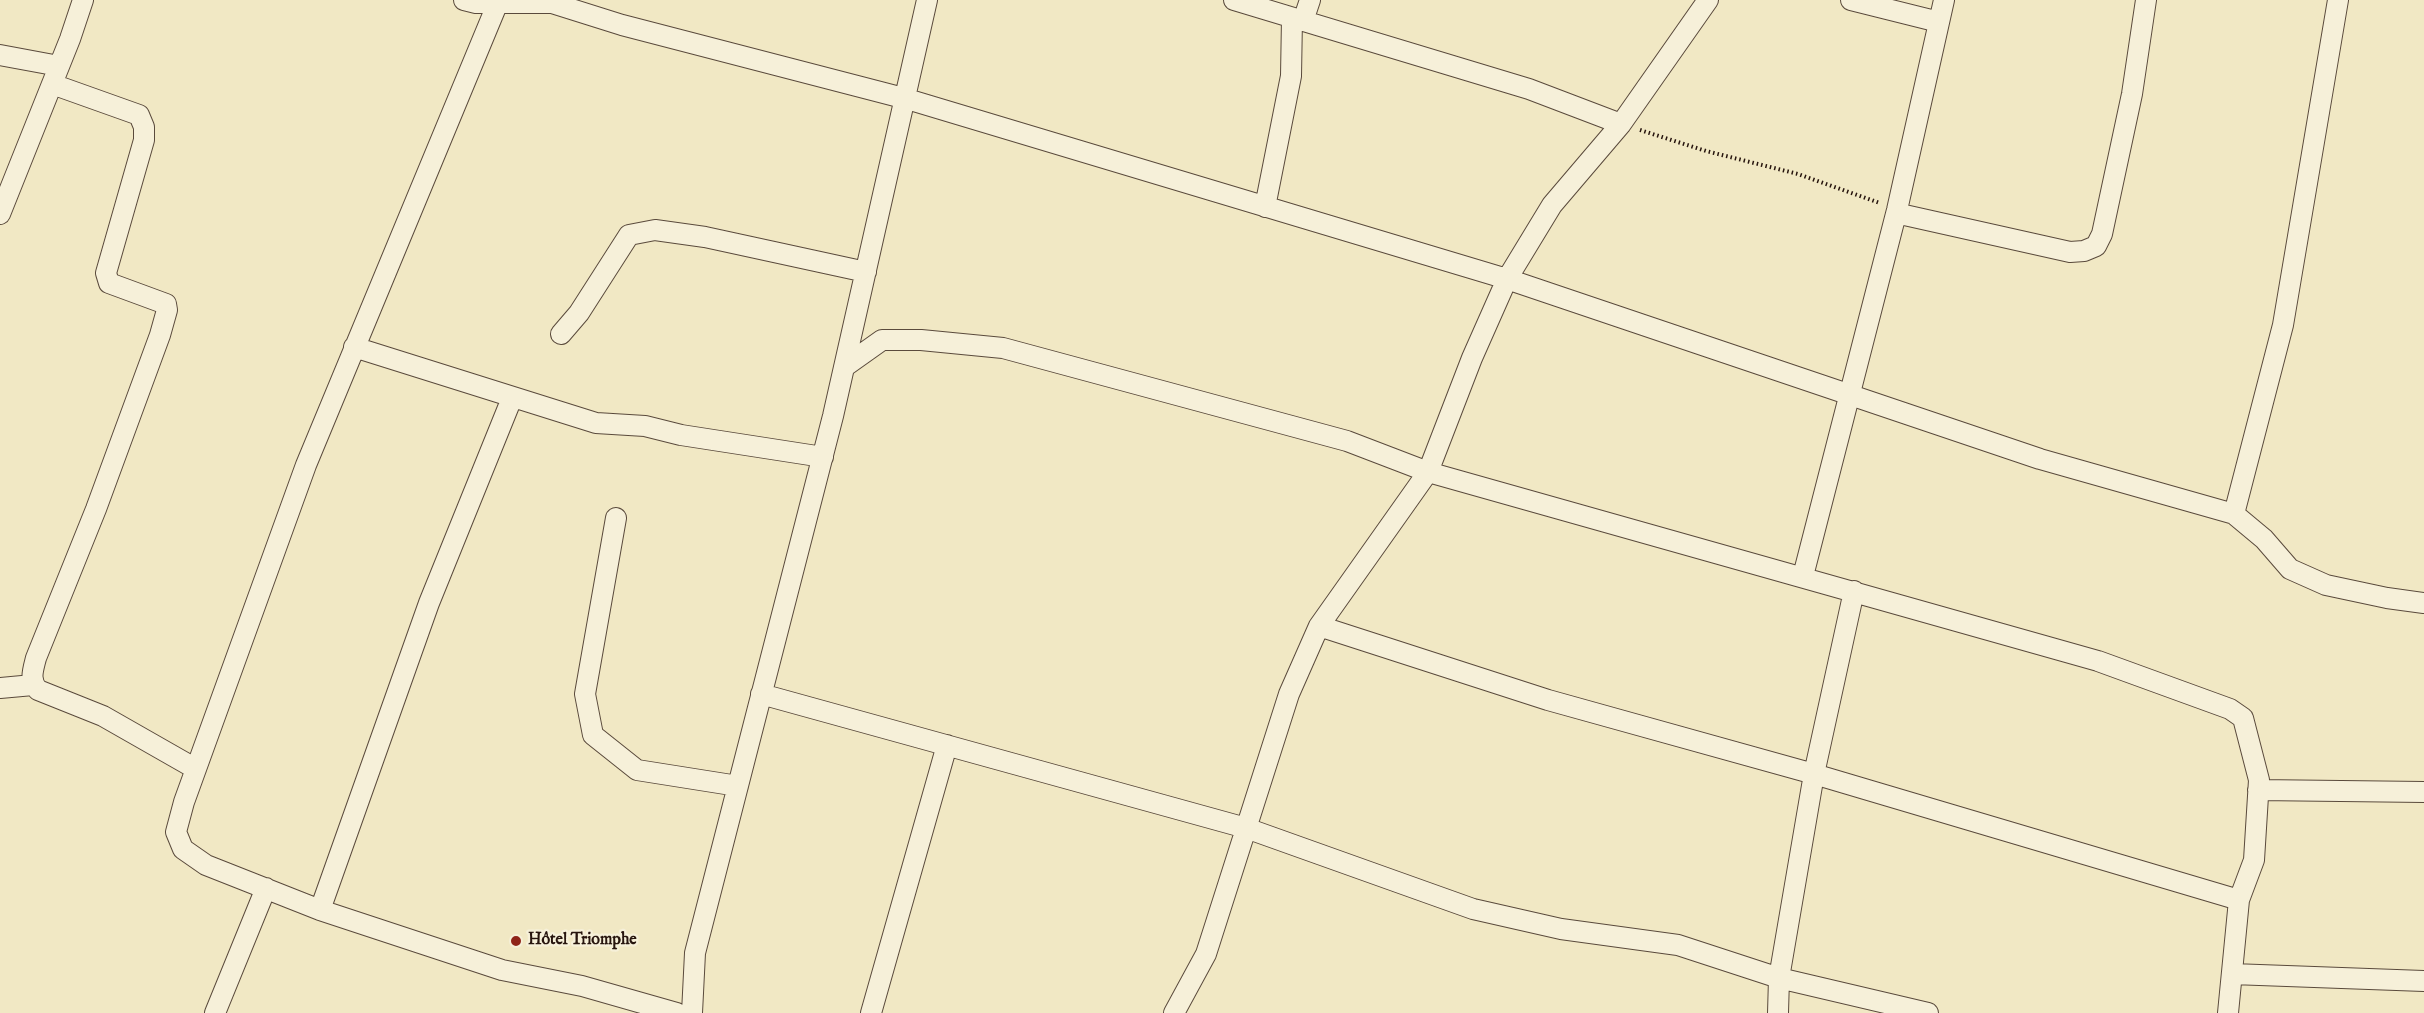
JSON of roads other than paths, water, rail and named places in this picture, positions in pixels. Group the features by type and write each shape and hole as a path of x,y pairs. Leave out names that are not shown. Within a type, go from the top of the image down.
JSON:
{"street":[{"path":"0,214 56,75 83,0"},
{"path":"465,0 476,3 498,1 552,3 622,25 907,99 1507,279 2040,459 2234,514 2264,539 2290,569 2326,585 2387,598 2422,600"},
{"path":"692,1013 695,953 823,457 907,99 927,0"},
{"path":"1234,0 1528,89 1622,124"},
{"path":"1265,207 1291,76 1298,19 1310,0"},
{"path":"1174,1013 1206,954 1289,694 1319,626 1428,472 1472,358 1507,279 1552,205 1622,124 1708,0"},
{"path":"1851,0 1939,22"},
{"path":"1803,576 1897,210 1944,0"},
{"path":"1897,210 1900,214 2070,252 2084,251 2096,246 2102,234 2132,94 2146,0"},
{"path":"2234,514 2283,325 2338,0"},
{"path":"498,1 306,465 196,769 176,832 183,849 206,865 320,910 502,970 582,986 677,1013"},
{"path":"0,55 56,75 139,115 144,127 144,140 106,273 109,283 166,304 167,310 96,509 36,658 32,674 33,685 38,690 104,716 196,769"},
{"path":"561,334 579,313 629,235 638,233 655,230 705,237 866,272"},
{"path":"844,367 882,340 921,340 1003,348 1347,441 1428,472 2098,661 2230,709 2242,718 2259,780 2254,860 2239,900 2228,1013"},
{"path":"354,347 596,423 645,426 681,435 823,457"},
{"path":"320,910 429,603 512,398"},
{"path":"616,518 585,694 593,735 637,770 738,786"},
{"path":"1778,1013 1779,978 1814,774 1854,591"},
{"path":"1319,626 1548,700 1814,774 2239,900"},
{"path":"0,688 33,685"},
{"path":"761,694 1246,828 1473,909 1561,929 1678,945 1779,978 1928,1013"},
{"path":"871,1013 947,745"},
{"path":"2258,790 2424,792"},
{"path":"215,1013 266,888"},
{"path":"2232,975 2424,981"}],"place":[{"name":"Hôtel Triomphe","path":"516,941"}]}
